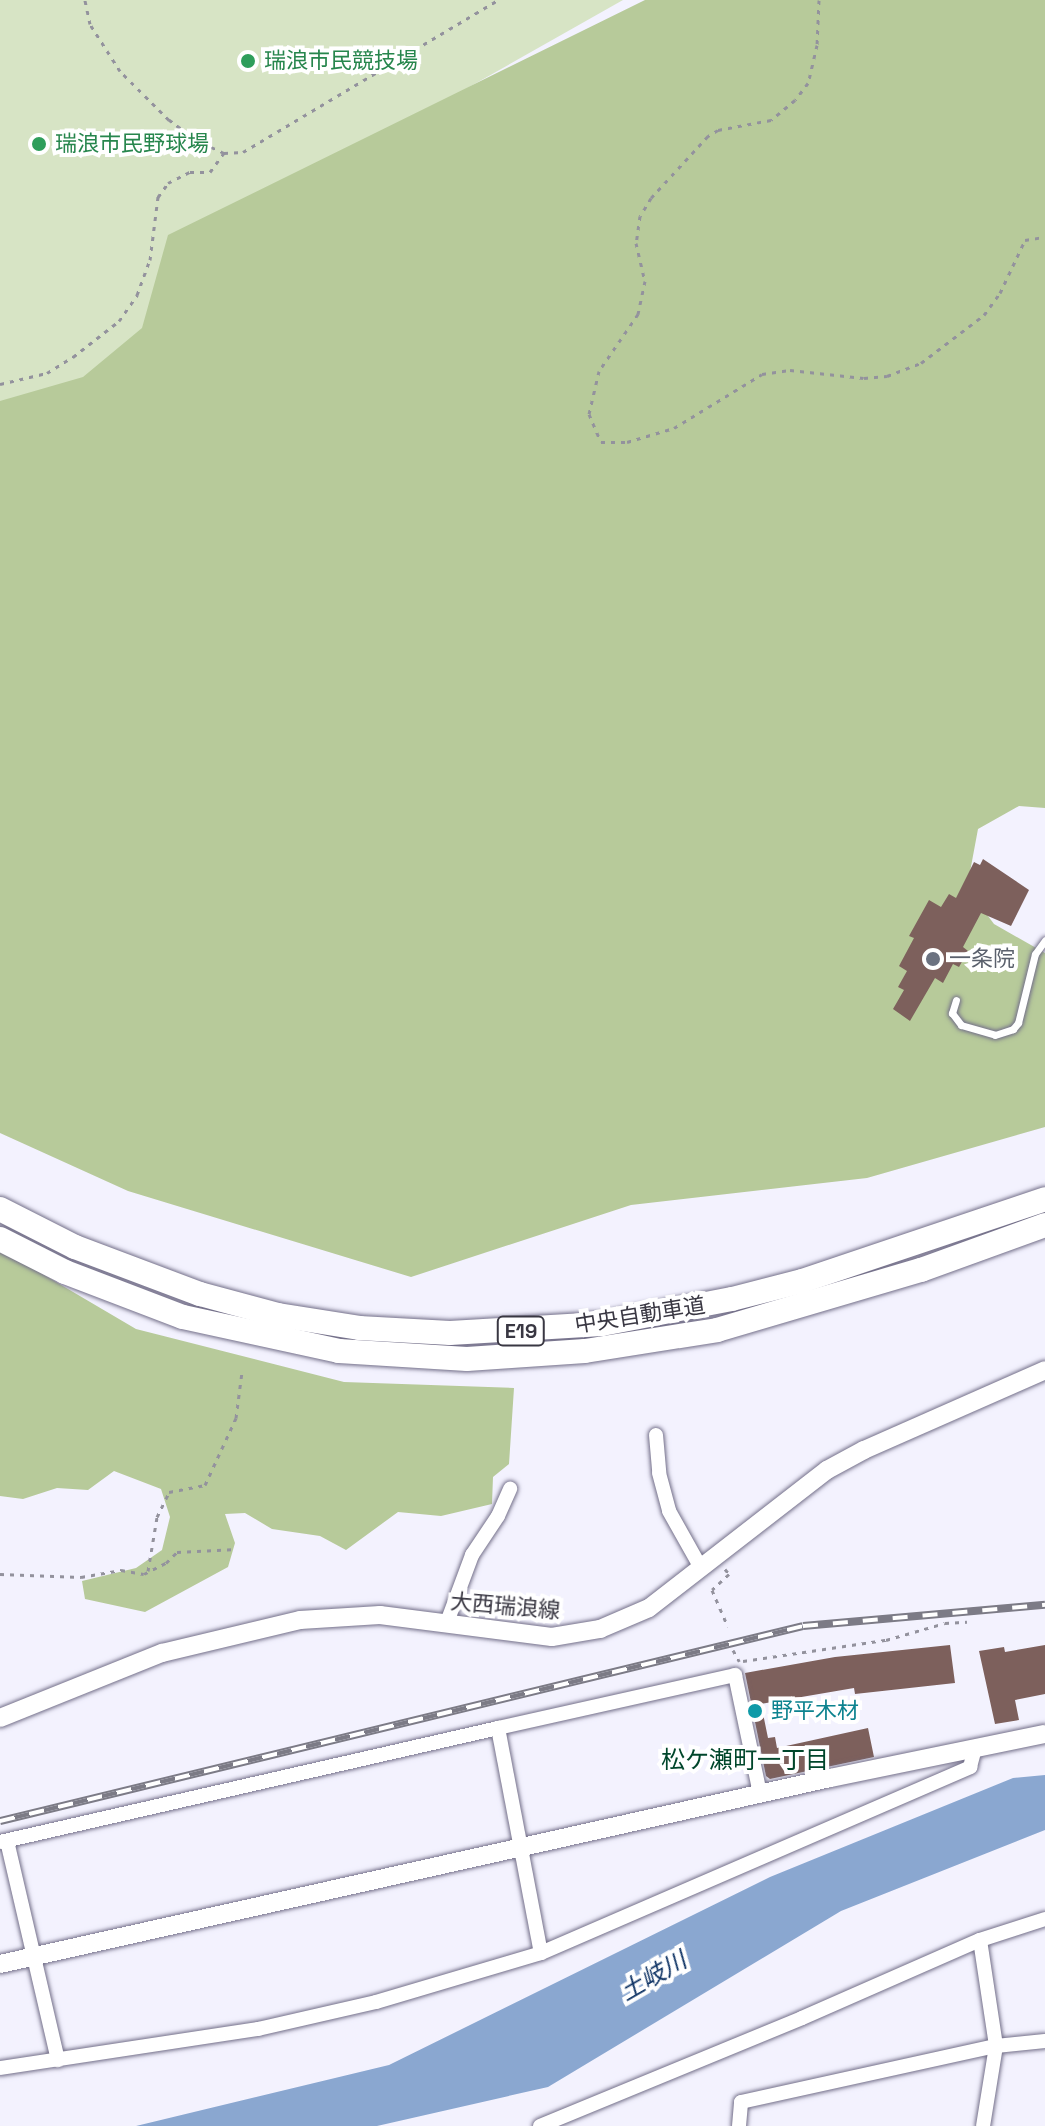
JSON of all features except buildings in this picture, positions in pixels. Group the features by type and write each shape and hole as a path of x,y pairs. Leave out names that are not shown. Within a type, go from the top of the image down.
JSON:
{"highway":[{"name":"中央自動車道","path":"0,1209 75,1247 200,1294 278,1315 359,1328 450,1333 602,1324 732,1299 802,1281 1045,1199"},
{"name":"中央自動車道","path":"0,1239 65,1272 183,1317 339,1351 467,1359 585,1351 717,1330 921,1270 1045,1225"}],"main road":[{"name":"大西瑞浪線","path":"0,1718 162,1653 300,1620 380,1615 552,1637 600,1629 649,1608 827,1470 864,1450 1045,1370"},
{"path":"0,1964 760,1794 1045,1734"}],"street":[{"path":"656,1435 659,1473 669,1511 701,1568"},
{"path":"446,1625 472,1555 498,1516 510,1489"},
{"path":"58,2060 35,1955 3,1842 735,1675 760,1794"},
{"path":"498,1728 541,1953"},
{"path":"0,2068 258,2029 376,2002 541,1953 970,1767 975,1748"},
{"path":"540,2126 802,2018 980,1940 1045,1919"},
{"path":"980,1940 996,2046 983,2126"},
{"path":"739,2126 741,2102 996,2046 1045,2041"}],"lane":[{"path":"956,1000 952,1013 961,1025 995,1035 1013,1029 1018,1023 1035,954 1045,940"}],"path":[{"path":"85,0 90,24 120,71 169,120 196,140 224,153 243,152 498,0"},
{"path":"819,0 817,45 811,71 808,83 795,100 771,120 718,130 708,136 651,198 640,216 636,243 645,281 638,314 599,371 589,414 601,442 627,442 674,428 762,374 790,370 864,378 887,376 921,363 984,315 1000,293 1025,240 1045,237"},
{"path":"0,384 47,373 119,321 137,295 150,260 158,197 168,183 190,172 210,172 224,153"},
{"path":"148,1572 157,1517 169,1492 205,1485 236,1418 242,1372"},
{"path":"0,1574 81,1577 106,1571 148,1572 160,1567 177,1552 237,1549"},
{"path":"717,1555 729,1574 712,1590 728,1627"},
{"path":"739,1662 886,1640 945,1623 967,1622"}],"green space":[{"path":"0,0 623,0 225,225 166,347 0,471"},
{"path":"645,0 1045,0 1045,808 1019,806 978,829 967,888 994,924 1045,953 1045,1127 867,1178 631,1205 411,1277 128,1191 0,1133 0,401 83,377 142,328 168,235"},
{"path":"0,1249 136,1329 344,1382 514,1388 509,1464 493,1477 492,1504 441,1516 398,1512 346,1550 320,1536 272,1529 245,1513 225,1514 235,1543 228,1567 145,1612 85,1599 82,1581 136,1568 162,1550 170,1517 161,1489 114,1471 88,1490 57,1488 23,1499 0,1496"}],"water":[{"name":"土岐川","path":"1045,1775 1045,1830 841,1911 548,2087 377,2126 136,2126 389,2065 770,1877 1013,1778"}],"railway":[{"path":"0,1821 803,1626 1045,1605"}],"place":[{"name":"瑞浪市民競技場","path":"248,61"},
{"name":"瑞浪市民野球場","path":"39,144"},
{"name":"一条院","path":"933,959"},
{"name":"野平木材","path":"755,1711"}],"district":[{"name":"松ケ瀬町一丁目","path":"745,1760"}]}
